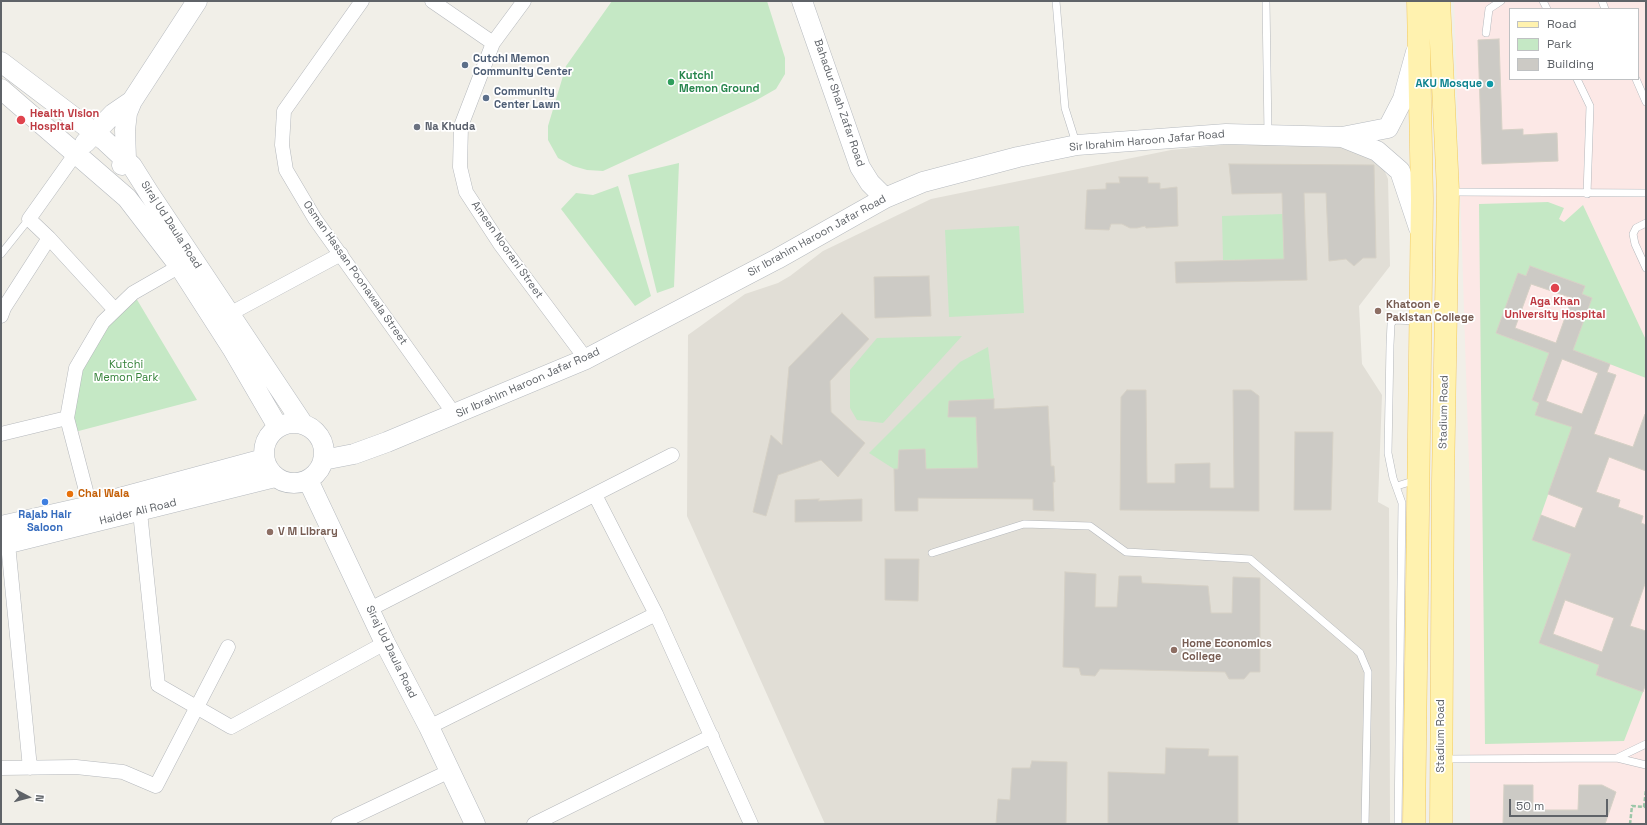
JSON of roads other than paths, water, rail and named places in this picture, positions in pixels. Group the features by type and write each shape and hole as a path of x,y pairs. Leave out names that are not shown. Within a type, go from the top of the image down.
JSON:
{"main road":[{"path":"110,182 126,159 127,113 132,101 197,1"},
{"name":"Bahadur Shah Zafar Road","path":"802,1 860,166 870,183 885,198"},
{"path":"1414,824 1421,238 1418,1"},
{"name":"Stadium Road","path":"1439,1 1448,192 1442,481 1441,824"},
{"path":"1342,138 1388,128 1403,99 1418,45"},
{"name":"Siraj Ud Daula Road","path":"1,62 104,140 126,159 138,174 149,193 186,263 223,318 303,424"},
{"name":"Siraj Ud Daula Road","path":"1,89 110,182 127,198 186,263"},
{"path":"76,153 93,133 113,114 132,101"},
{"name":"Sir Ibrahim Haroon Jafar Road","path":"323,460 354,454 455,415 586,359 777,259 885,198 923,182 1077,145 1226,134 1342,138"},
{"path":"1342,138 1377,151 1400,171 1421,238"},
{"name":"Siraj Ud Daula Road","path":"223,318 278,427"},
{"path":"290,423 303,424 311,428 322,442 324,451 323,460 318,472 308,480 291,484 283,482 275,477 268,469 264,459 266,441 278,427 290,423"},
{"name":"Haider Ali Road","path":"3,538 90,506 264,459"},
{"name":"Haider Ali Road","path":"3,538 140,512 275,477"},
{"name":"Siraj Ud Daula Road","path":"308,480 385,643 429,727 474,824"},
{"path":"1418,480 1442,481"}],"street":[{"name":"Osman Hassan Poonawala Street","path":"362,1 284,111 282,145 286,170 316,220 455,415"},
{"path":"432,1 493,43"},
{"name":"Ameen Noorani Street","path":"524,1 493,43 461,126 460,167 466,192 500,244 586,359"},
{"path":"76,153 29,219 49,238 115,310"},
{"path":"1,316 4,308 49,238"},
{"path":"223,318 340,254"},
{"path":"90,506 67,418 76,368 103,322 136,289 186,263"},
{"path":"1,434 67,418"},
{"path":"370,609 672,455"},
{"path":"595,495 656,614 751,824"},
{"path":"140,512 158,685 231,727 385,643"},
{"path":"3,538 30,768"},
{"path":"429,727 656,614"},
{"path":"1,768 76,767 123,772 156,786 228,647"},
{"path":"534,824 712,736"},
{"path":"338,824 450,771"}],"lane":[{"path":"1056,1 1065,108 1077,145"},
{"path":"1266,1 1268,135"},
{"path":"1486,33 1489,8 1501,1"},
{"path":"1577,80 1590,106 1587,194"},
{"path":"1636,80 1646,102"},
{"path":"1448,192 1646,194"},
{"path":"1,254 29,219"},
{"path":"1646,223 1636,228 1633,234 1635,244 1646,268"},
{"path":"1398,824 1402,503 1391,471 1388,453 1391,324 1394,320 1420,321"},
{"path":"1397,486 1418,480"},
{"path":"932,553 1024,524 1082,525 1090,526 1126,552 1250,560 1360,653 1368,672 1365,824"},
{"path":"1617,758 1646,744"},
{"path":"1441,759 1617,758 1646,765"}],"place":[{"name":"Cutchi Memon Community Center","path":"465,65"},
{"name":"Kutchi Memon Ground","path":"671,82"},
{"name":"AKU Mosque","path":"1490,84"},
{"name":"Community Center Lawn","path":"486,98"},
{"name":"Health Vision Hospital","path":"21,120"},
{"name":"Na Khuda","path":"417,127"},
{"name":"Aga Khan University Hospital","path":"1555,288"},
{"name":"Khatoon e Pakistan College","path":"1378,311"},
{"name":"Chai Wala","path":"70,494"},
{"name":"Rajab Hair Saloon","path":"45,502"},
{"name":"V M Library","path":"270,532"},
{"name":"Home Economics College","path":"1174,650"}],"park label":[{"name":"Kutchi Memon Park","path":"126,371"}]}
